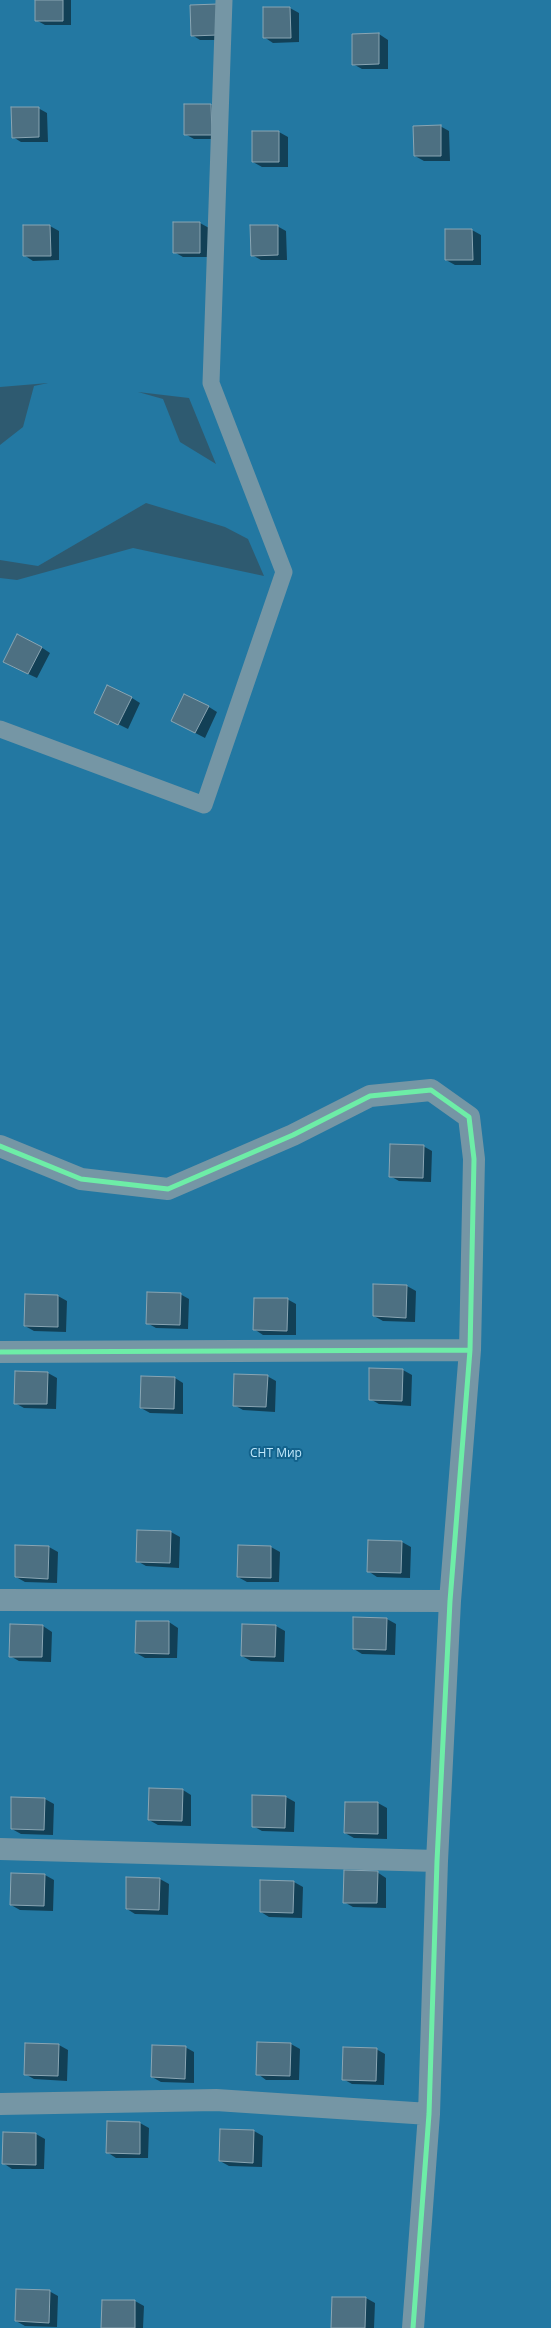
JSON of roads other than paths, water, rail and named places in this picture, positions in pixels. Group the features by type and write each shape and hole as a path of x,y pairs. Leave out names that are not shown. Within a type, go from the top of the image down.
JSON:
{"street":[{"path":"0,1146 81,1179 168,1189 293,1135 370,1096 431,1090 469,1117 474,1160 470,1350 450,1600 437,1861 429,2114 412,2328"},
{"path":"0,1352 470,1350"},
{"path":"0,1600 450,1600"},
{"path":"0,1849 437,1861"},
{"path":"0,2104 216,2100 429,2114"}],"lane":[{"path":"0,729 204,805 284,572 211,383 224,0"}],"park label":[{"name":"СНТ Мир","path":"276,1454"}]}
